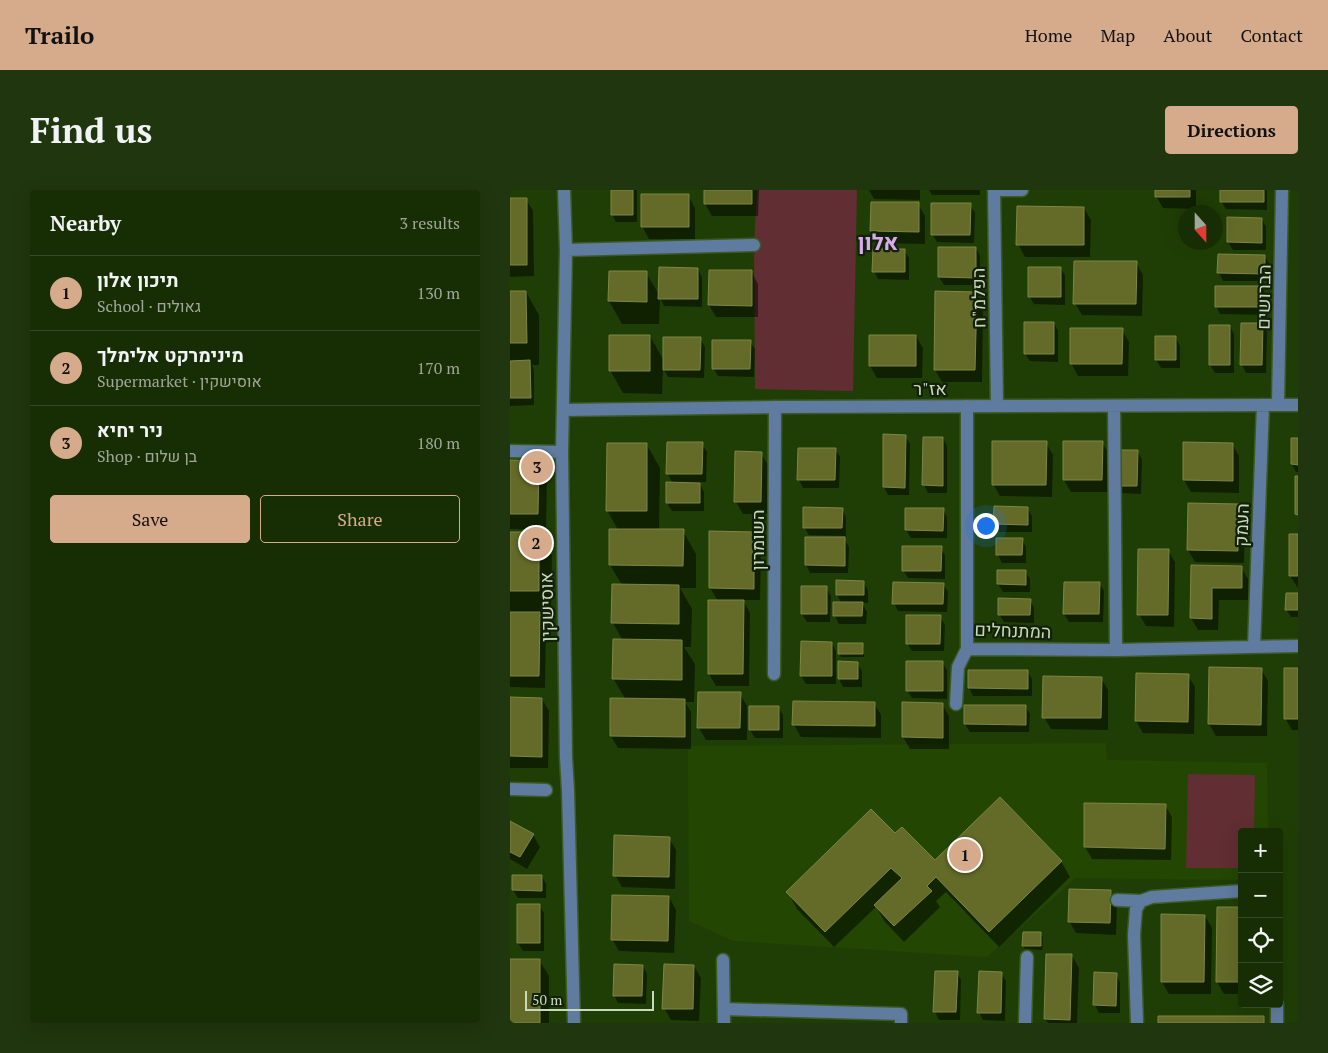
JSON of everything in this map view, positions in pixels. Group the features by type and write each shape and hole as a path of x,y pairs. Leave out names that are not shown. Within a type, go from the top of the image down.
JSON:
{"street":[{"name":"אוסישקין","path":"564,190 566,250 562,452 566,747 574,1023"},
{"path":"994,190 1022,190"},
{"name":"הפלמ\"ח","path":"994,190 997,406"},
{"name":"הברושים","path":"1278,404 1282,190"},
{"path":"566,250 754,245"},
{"name":"אז\"ר","path":"563,410 1298,404"},
{"name":"העמק","path":"1254,647 1263,405"},
{"name":"המתנחלים","path":"967,406 967,649 1116,650 1298,646"},
{"path":"1114,406 1116,650"},
{"name":"השומרון","path":"774,674 775,407"},
{"path":"510,451 562,452"},
{"path":"956,704 958,667 967,649"},
{"path":"510,789 546,790"},
{"path":"1117,900 1142,901 1152,897 1238,891"},
{"path":"1137,1023 1134,935 1136,909 1142,901"},
{"path":"1025,1023 1027,958"},
{"path":"723,960 724,1023"},
{"path":"1277,1008 1277,1023"},
{"path":"724,1009 902,1014 901,1023"}],"shaded area":[{"path":"757,190 857,190 853,391 755,389 754,245"},
{"path":"1106,743 1107,760 1267,763 1268,828 1238,828 1238,880 1076,878 987,957 734,941 689,921 688,746"},
{"path":"1188,774 1255,775 1254,828 1238,828 1238,868 1186,868"}],"building":[{"path":"611,190 633,190 633,215 611,215"},
{"path":"704,190 752,190 752,204 704,204"},
{"path":"1155,190 1190,190 1190,197 1155,197"},
{"path":"1220,190 1264,190 1264,202 1220,202"},
{"path":"641,194 689,194 689,227 641,227"},
{"path":"510,198 527,198 527,265 510,265"},
{"path":"871,202 919,202 919,232 870,231"},
{"path":"931,203 971,203 970,235 931,235"},
{"path":"1017,206 1084,207 1084,245 1016,245"},
{"path":"1227,217 1262,218 1262,243 1227,242"},
{"path":"938,247 976,247 976,278 938,277"},
{"path":"873,249 905,249 905,272 872,272"},
{"path":"1218,254 1265,255 1265,274 1217,273"},
{"path":"1074,261 1137,261 1136,304 1073,304"},
{"path":"659,267 698,268 698,299 658,299"},
{"path":"1028,267 1061,267 1061,297 1028,297"},
{"path":"709,270 752,270 752,306 708,305"},
{"path":"609,271 647,271 647,302 608,301"},
{"path":"1215,286 1262,286 1262,307 1215,307"},
{"path":"510,291 526,291 527,343 510,343"},
{"path":"935,291 977,292 975,370 934,370"},
{"path":"1024,322 1054,322 1054,354 1024,354"},
{"path":"1241,323 1263,323 1262,365 1240,365"},
{"path":"1209,325 1230,325 1230,365 1209,365"},
{"path":"1070,328 1123,328 1122,364 1070,364"},
{"path":"609,335 650,335 650,371 609,371"},
{"path":"869,335 916,335 916,366 869,366"},
{"path":"1155,336 1176,336 1176,360 1155,360"},
{"path":"663,337 701,337 700,370 663,370"},
{"path":"712,340 751,340 750,369 712,369"},
{"path":"530,360 531,398 510,398 510,361"},
{"path":"883,434 906,435 905,488 883,487"},
{"path":"923,437 943,437 943,486 922,485"},
{"path":"1291,438 1298,438 1298,465 1291,464"},
{"path":"992,441 1047,441 1046,485 992,485"},
{"path":"1063,441 1103,441 1102,480 1063,480"},
{"path":"667,442 703,442 702,474 666,474"},
{"path":"1183,442 1233,443 1233,481 1183,480"},
{"path":"607,443 647,443 647,511 606,511"},
{"path":"798,448 836,448 835,480 797,480"},
{"path":"1116,450 1138,450 1137,486 1115,486"},
{"path":"735,451 762,452 761,502 734,502"},
{"path":"510,460 539,461 538,514 510,514"},
{"path":"1295,476 1298,476 1298,515 1295,514"},
{"path":"666,482 700,483 700,503 666,503"},
{"path":"1188,503 1239,504 1238,551 1187,550"},
{"path":"994,506 1028,507 1028,525 993,524"},
{"path":"803,507 843,508 842,528 803,528"},
{"path":"905,508 944,508 943,531 905,530"},
{"path":"609,529 684,529 683,566 609,565"},
{"path":"709,531 754,532 754,589 709,588"},
{"path":"510,532 539,532 539,591 510,591"},
{"path":"1289,534 1298,534 1298,576 1289,576"},
{"path":"805,537 845,537 845,566 805,565"},
{"path":"996,538 1023,538 1022,555 996,555"},
{"path":"902,546 942,546 941,571 902,571"},
{"path":"1138,549 1169,549 1168,615 1137,615"},
{"path":"1191,565 1242,566 1242,588 1212,588 1212,619 1190,618"},
{"path":"997,570 1026,570 1026,585 997,584"},
{"path":"836,580 864,581 864,595 836,595"},
{"path":"893,582 944,583 943,604 892,604"},
{"path":"1064,582 1100,582 1099,614 1063,614"},
{"path":"612,584 679,585 679,624 611,623"},
{"path":"801,586 827,586 827,614 801,614"},
{"path":"1286,593 1298,593 1298,610 1285,610"},
{"path":"998,598 1031,599 1030,615 998,615"},
{"path":"708,600 744,600 743,674 708,674"},
{"path":"833,602 863,602 862,616 833,616"},
{"path":"510,612 540,612 539,676 510,676"},
{"path":"906,615 941,615 940,644 906,644"},
{"path":"613,639 682,640 682,680 612,679"},
{"path":"801,641 832,642 832,676 800,676"},
{"path":"838,643 863,643 863,654 838,654"},
{"path":"838,661 858,662 858,679 838,679"},
{"path":"906,661 943,661 943,691 906,691"},
{"path":"1209,667 1262,668 1261,725 1208,724"},
{"path":"1284,668 1298,668 1298,719 1284,719"},
{"path":"968,670 1028,670 1028,689 968,688"},
{"path":"1136,673 1189,674 1188,722 1135,721"},
{"path":"1043,676 1102,677 1101,718 1042,718"},
{"path":"698,692 741,692 740,728 697,728"},
{"path":"510,697 542,698 542,757 510,756"},
{"path":"610,698 685,699 685,737 610,736"},
{"path":"793,701 875,702 875,726 792,725"},
{"path":"902,702 943,703 943,738 902,737"},
{"path":"964,705 1026,705 1026,725 964,724"},
{"path":"749,706 779,706 779,730 749,730"},
{"path":"1000,797 1062,861 989,932 936,877 927,886 932,891 894,926 874,905 902,878 891,868 825,932 786,892 871,809 895,833 902,827 935,860"},
{"path":"1084,803 1166,804 1165,849 1084,847"},
{"path":"510,821 534,834 520,857 510,852"},
{"path":"614,835 670,837 669,877 613,876"},
{"path":"512,875 542,875 542,891 512,890"},
{"path":"1069,889 1111,890 1110,923 1068,922"},
{"path":"612,895 669,896 668,941 611,940"},
{"path":"517,904 540,904 540,943 517,943"},
{"path":"1217,907 1238,907 1238,982 1216,982"},
{"path":"1161,914 1205,915 1204,982 1161,982"},
{"path":"1023,932 1041,932 1041,946 1022,946"},
{"path":"1046,954 1072,954 1070,1020 1044,1019"},
{"path":"510,959 540,959 540,1023 510,1023"},
{"path":"614,964 643,965 642,996 613,996"},
{"path":"664,964 694,965 693,1009 662,1009"},
{"path":"935,971 958,971 956,1012 933,1012"},
{"path":"979,971 1002,972 1001,1013 977,1013"},
{"path":"1094,972 1117,973 1116,1006 1093,1005"},
{"path":"1158,1016 1264,1016 1264,1023 1158,1023"}],"place":[{"name":"ניר יחיא","path":"537,467"},
{"name":"מינימרקט אלימלך","path":"536,543"},
{"name":"תיכון אלון","path":"965,855"}],"district":[{"name":"אלון","path":"878,241"}]}
